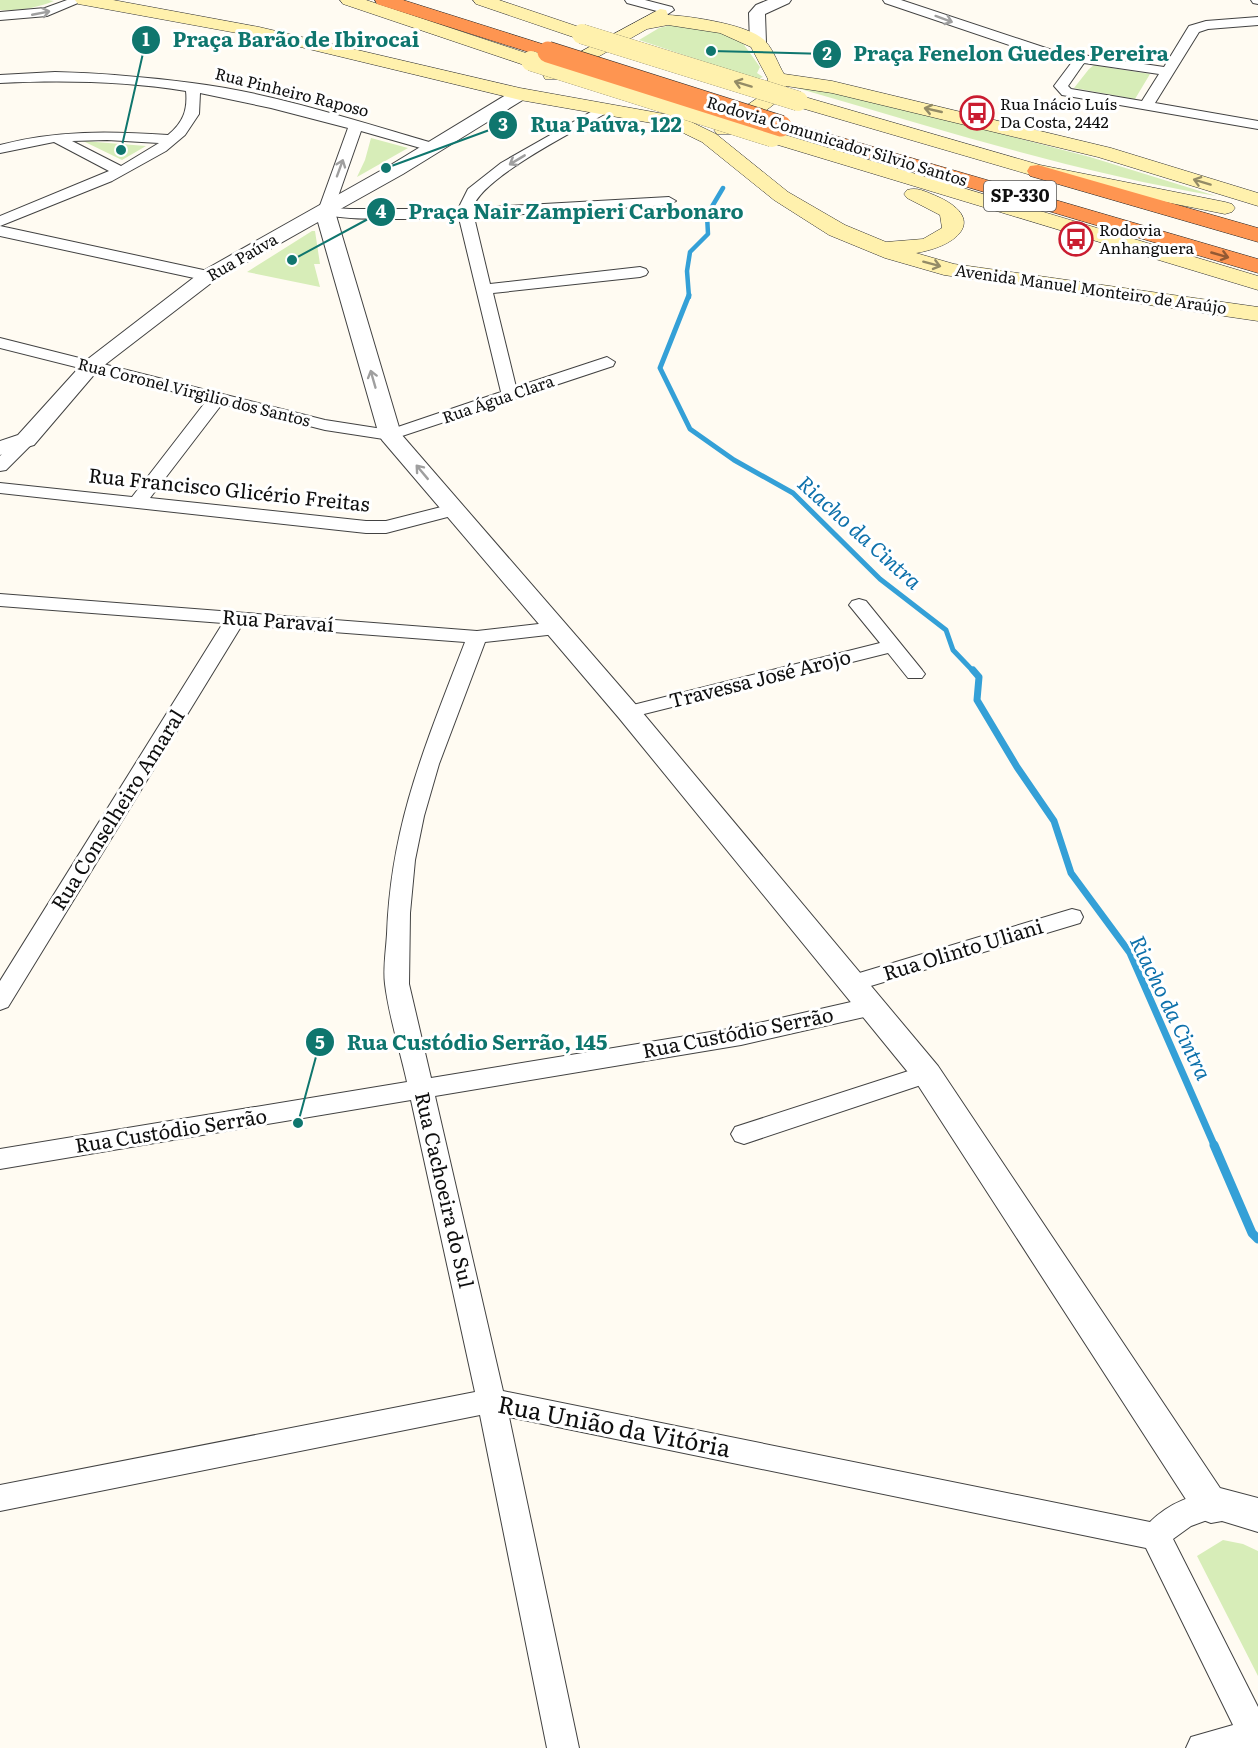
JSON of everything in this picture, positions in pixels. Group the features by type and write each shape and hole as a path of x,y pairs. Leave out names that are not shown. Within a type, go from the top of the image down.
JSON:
{"highway":[{"name":"Rodovia Comunicador Silvio Santos","path":"384,0 786,119 1258,266"},
{"name":"Rodovia Comunicador Silvio Santos","path":"424,0 550,50"},
{"path":"474,2 550,50"},
{"name":"Rodovia Comunicador Silvio Santos","path":"786,119 1258,247"},
{"path":"1038,171 1258,235"}],"main road":[{"path":"348,0 550,50"},
{"path":"80,1 259,32 520,94 651,116"},
{"path":"474,2 582,34 786,119 1097,181 1258,216"},
{"path":"520,94 642,24 681,7 758,43 777,79 775,94 769,100 744,118 709,138"},
{"path":"642,24 680,21 725,28"},
{"path":"478,84 525,84 547,77"},
{"path":"547,77 568,93 651,116"},
{"path":"777,79 832,87 1104,152 1258,200"},
{"name":"Avenida Manuel Monteiro de Araújo","path":"651,116 681,124 709,138 781,196 810,215 837,230 893,253 952,270 999,278 1258,314"},
{"path":"786,119 839,159 940,206 953,218 954,230 938,242 909,247 877,246"},
{"path":"839,159 1258,283"}],"street":[{"path":"631,0 681,7"},
{"path":"758,43 757,13 762,8 783,0"},
{"path":"889,0 1029,48 1080,60 1167,71"},
{"path":"0,16 30,15 80,1"},
{"path":"1146,106 1190,35 1199,26 1258,21"},
{"path":"1080,60 1061,86 1063,90 1258,125"},
{"name":"Rua Pinheiro Raposo","path":"0,79 73,75 118,76 192,87 356,125 431,147"},
{"path":"0,221 120,171 173,140 192,114 194,105 192,87"},
{"name":"Rua Paúva","path":"0,466 91,366 208,276 325,211 520,94"},
{"path":"510,395 465,213 466,204 488,179 603,109"},
{"path":"356,125 325,211 390,435 628,712 927,1074 1211,1506"},
{"path":"0,149 52,136 89,135 173,140"},
{"path":"52,136 120,171"},
{"path":"325,211 350,214 465,213 669,201"},
{"path":"0,231 208,276"},
{"path":"484,289 640,272"},
{"name":"Rua Coronel Virgilio dos Santos","path":"0,343 325,425 390,435"},
{"name":"Rua Água Clara","path":"390,435 607,362"},
{"path":"136,504 219,397"},
{"path":"0,448 26,440"},
{"name":"Rua Francisco Glicério Freitas","path":"0,488 366,527 386,527 453,510"},
{"name":"Rua Paravaí","path":"0,600 477,637 556,628"},
{"path":"859,605 915,674"},
{"name":"Rua Conselheiro Amaral","path":"0,1001 236,618"},
{"name":"Rua Cachoeira do Sul","path":"477,637 426,774 407,842 398,913 398,984 491,1401 563,1748"},
{"name":"Travessa José Arojo","path":"628,712 892,646"},
{"name":"Rua Olinto Uliani","path":"863,995 1072,917"},
{"name":"Rua Custódio Serrão","path":"0,1159 741,1036 863,995"},
{"path":"744,1134 927,1074"},
{"name":"Rua União da Vitória","path":"0,1498 491,1401 1156,1537"},
{"path":"1202,1748 1257,1735 1156,1537 1171,1522 1193,1509 1222,1504 1258,1515"}],"green space":[{"path":"0,0 54,1 41,6 0,10"},
{"path":"675,24 710,28 742,42 760,67 757,73 763,77 758,79 747,76 639,40 659,28"},
{"path":"1094,65 1150,74 1135,99 1074,88"},
{"path":"800,84 876,101 1090,157 1216,196 1110,175 1005,148 797,88"},
{"path":"371,138 408,148 357,177 365,160"},
{"path":"83,141 146,146 122,160"},
{"path":"315,231 320,264 314,264 320,287 247,272"},
{"path":"1223,1540 1243,1544 1258,1551 1258,1676 1197,1556"}],"waterway":[{"name":"Riacho da Cintra","path":"689,295 687,271 690,252 708,234 707,215 723,188"},
{"name":"Riacho da Cintra","path":"689,295 660,368 690,429 734,460 793,493 880,579 946,630 953,650 974,672"},
{"name":"Riacho da Cintra","path":"973,670 979,677 977,700 1017,767 1054,821 1071,873 1130,953 1215,1147"},
{"name":"Riacho da Cintra","path":"1214,1145 1252,1233 1258,1239"}],"place":[{"name":"Praça Fenelon Guedes Pereira","path":"711,51"},
{"name":"Rua Inácio Luís Da Costa, 2442","path":"977,113"},
{"name":"Praça Barão de Ibirocai","path":"121,150"},
{"name":"Rua Paúva, 122","path":"386,168"},
{"name":"Rodovia Anhanguera","path":"1076,239"},
{"name":"Praça Nair Zampieri Carbonaro","path":"292,260"},
{"name":"Rua Custódio Serrão, 145","path":"298,1123"}]}
